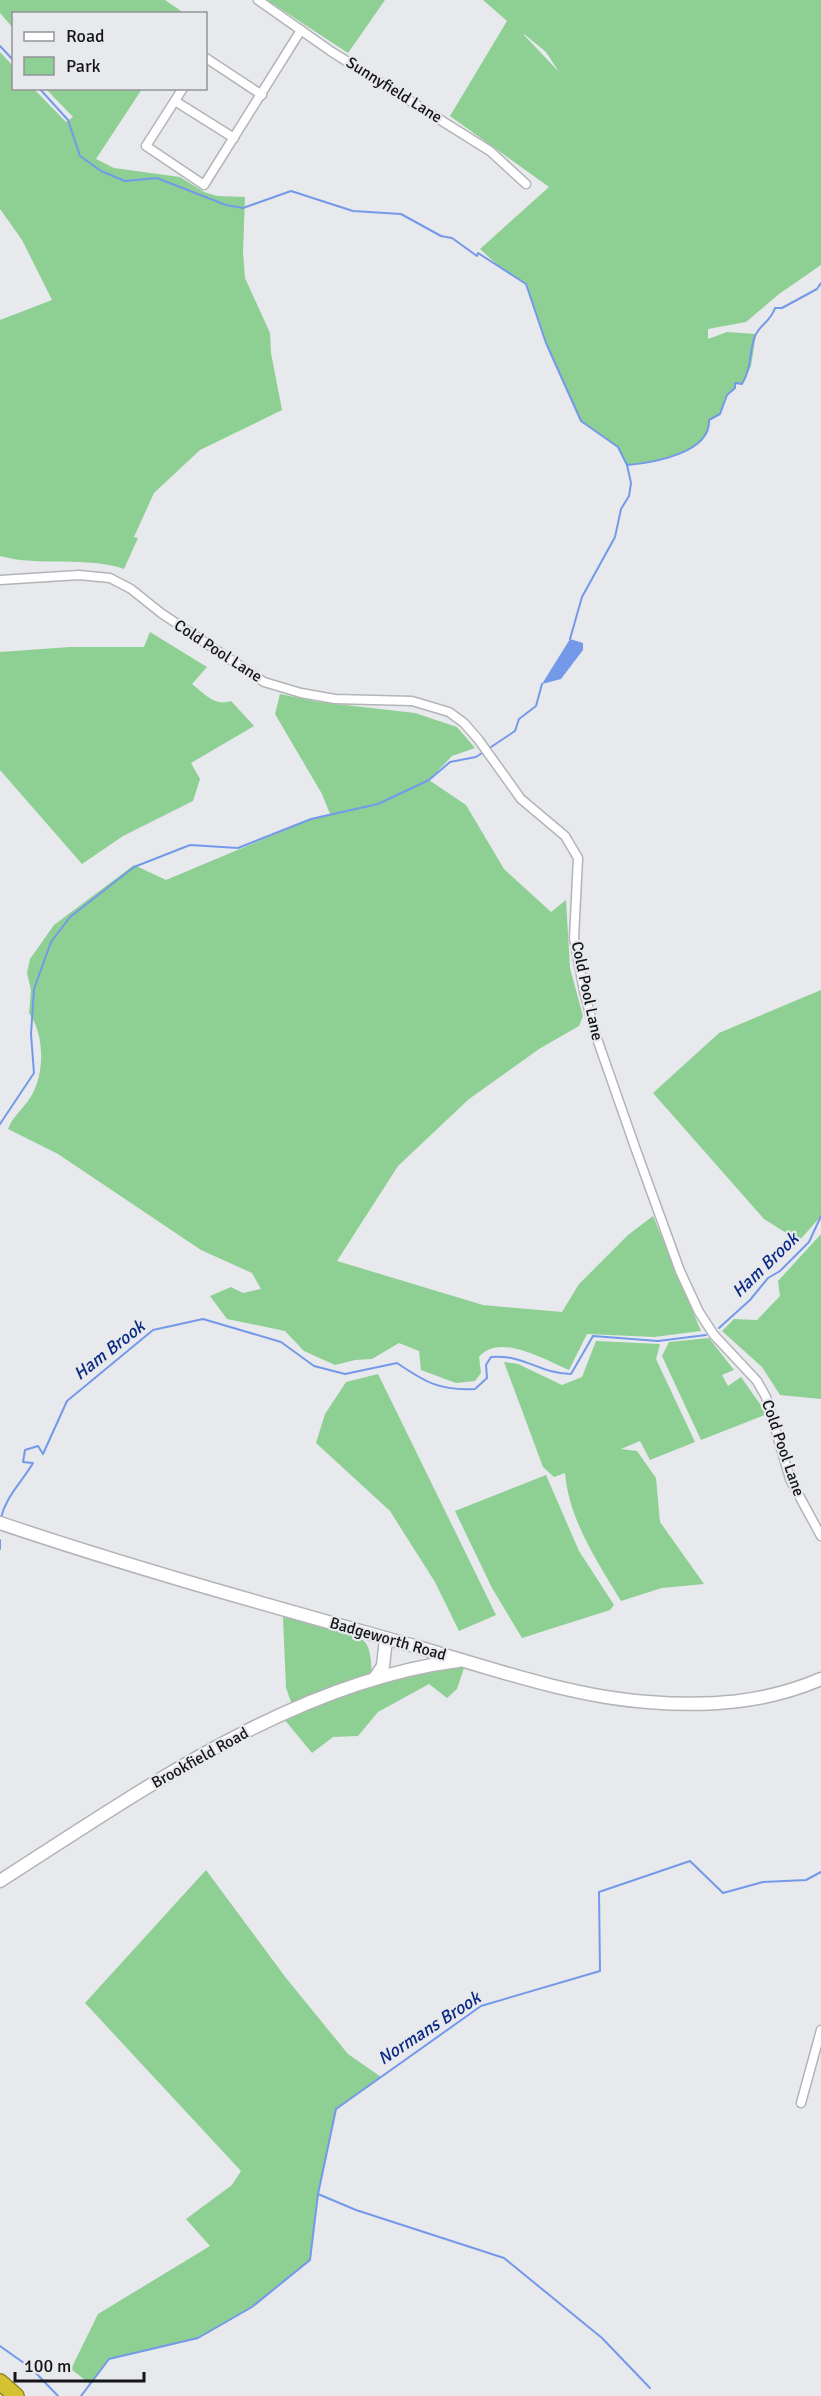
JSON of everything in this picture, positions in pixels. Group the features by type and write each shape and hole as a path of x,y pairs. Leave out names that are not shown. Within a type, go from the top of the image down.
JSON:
{"highway":[{"path":"0,2382 16,2396"}],"street":[{"name":"Sunnyfield Lane","path":"258,0 490,151 526,184"},
{"path":"182,90 146,146 204,185 301,30"},
{"path":"207,59 262,95"},
{"path":"175,101 234,138"},
{"name":"Cold Pool Lane","path":"0,580 79,575 110,578 131,589 161,613 264,682 301,693 335,699 412,701 449,712 465,723 521,799 565,836 578,858 574,938 594,1033 680,1271 703,1319 757,1381 766,1397 790,1479 821,1536"},
{"name":"Badgeworth Road","path":"0,1522 199,1586 554,1685 646,1702 721,1704 785,1693 821,1679"},
{"path":"375,1678 384,1666 386,1639"},
{"path":"415,1647 422,1653 415,1666"},
{"name":"Brookfield Road","path":"0,1881 154,1782 264,1722 375,1678 415,1666 462,1660"},
{"path":"801,2103 821,2030"}],"green space":[{"path":"0,0 165,0 183,12 12,12 12,27 0,13"},
{"path":"267,0 385,0 348,53"},
{"path":"483,0 821,0 821,265 779,294 746,322 708,329 708,339 727,332 756,334 751,366 742,384 735,383 735,388 727,395 720,414 709,420 707,432 700,442 678,455 627,465 618,447 581,421 546,343 526,284 503,270 480,249 549,187 450,116 507,21","holes":["524,34 546,52 559,72"]},
{"path":"0,52 12,65 12,90 35,90 66,122 73,117 47,90 141,90 96,159 114,168 180,177 204,192 217,196 245,197 243,252 245,278 270,333 271,353 282,410 200,450 154,493 134,537 138,538 124,569 95,563 31,561 0,556 0,320 52,300 22,240 0,209"},
{"path":"150,632 207,667 192,684 214,701 231,701 254,726 191,763 200,779 193,801 123,836 82,864 0,770 0,652 70,647 144,647"},
{"path":"280,694 319,702 415,713 457,727 475,748 452,756 429,780 466,805 504,869 551,912 566,900 570,968 583,1016 579,1026 539,1049 469,1099 398,1166 337,1261 483,1305 562,1312 579,1284 628,1235 653,1216 701,1331 654,1337 587,1334 569,1370 522,1350 498,1347 488,1350 479,1357 481,1373 475,1381 456,1383 421,1370 419,1351 399,1343 372,1359 335,1365 304,1351 285,1331 227,1319 210,1296 231,1287 243,1293 261,1289 252,1273 201,1250 58,1154 8,1129 30,1098 38,1078 40,1043 38,1032 29,1013 31,990 27,973 30,959 54,925 134,865 166,880 311,819 330,814 322,794 275,714"},
{"path":"821,990 821,1216 799,1241 764,1219 653,1093 719,1033"},
{"path":"821,1234 821,1399 780,1395 762,1367 722,1331 734,1319 757,1320 780,1296 778,1281"},
{"path":"709,1338 734,1370 722,1375 728,1386 741,1377 767,1414 701,1440 662,1356 669,1342"},
{"path":"596,1341 660,1344 656,1359 695,1442 650,1460 640,1441 621,1449 637,1451 656,1478 660,1522 704,1584 662,1588 621,1601 578,1524 565,1473 554,1477 543,1467 504,1362 518,1364 562,1385 582,1377"},
{"path":"378,1374 496,1615 459,1631 435,1582 390,1511 316,1443 325,1414 346,1382"},
{"path":"546,1475 579,1551 614,1605 610,1610 522,1638 492,1588 455,1511"},
{"path":"283,1617 342,1631 362,1640 370,1653 373,1682 444,1668 464,1668 457,1689 447,1698 429,1684 378,1712 358,1736 333,1737 312,1753 284,1719 295,1713 286,1688"},
{"path":"206,1870 286,1978 348,2054 381,2077 336,2110 318,2194 310,2260 252,2307 198,2338 109,2359 90,2384 71,2369 98,2314 210,2246 186,2219 232,2185 241,2171 85,2003"}],"water":[{"path":"570,639 583,643 583,650 561,679 542,684"}],"waterway":[{"path":"0,46 12,59"},
{"path":"41,90 68,120 80,156 101,171 125,181 157,178 226,205 243,208 291,191 353,211 401,214 441,236 452,238 477,256 478,253 526,284 546,343 581,421 618,447 627,465 631,483 629,496 621,509 615,537 582,597 570,639"},
{"path":"627,465 664,459 691,448 701,441 707,431 709,420 720,414 727,395 735,388 735,383 742,384 748,370 754,339 775,308 782,308 817,289 821,283"},
{"path":"0,1124 34,1073 31,1034 34,989 51,942 70,917 134,867 190,845 238,848 311,819 378,804 429,780 450,762 476,757 515,731 519,719 536,706 542,684"},
{"name":"Ham Brook","path":"719,1328 750,1300 768,1278 780,1271 809,1242 821,1216"},
{"name":"Ham Brook","path":"1,1518 10,1496 33,1463 23,1462 25,1450 38,1446 43,1454 67,1401 153,1330 203,1319 281,1342 314,1366 345,1374 397,1363 433,1384 463,1389 475,1389 487,1378 486,1365 491,1357 513,1358 550,1371 571,1374 593,1336 658,1341 706,1335"},
{"name":"Ham Brook","path":"0,1540 0,1549"},
{"name":"Normans Brook","path":"81,2396 109,2359 198,2338 252,2307 310,2260 318,2194 336,2109 481,2006 600,1971 599,1892 690,1861 723,1893 763,1882 806,1880 821,1872"},
{"path":"318,2194 356,2210 504,2258 602,2338 650,2388"},
{"name":"Normans Brook","path":"0,2346 31,2368 58,2396"}]}
